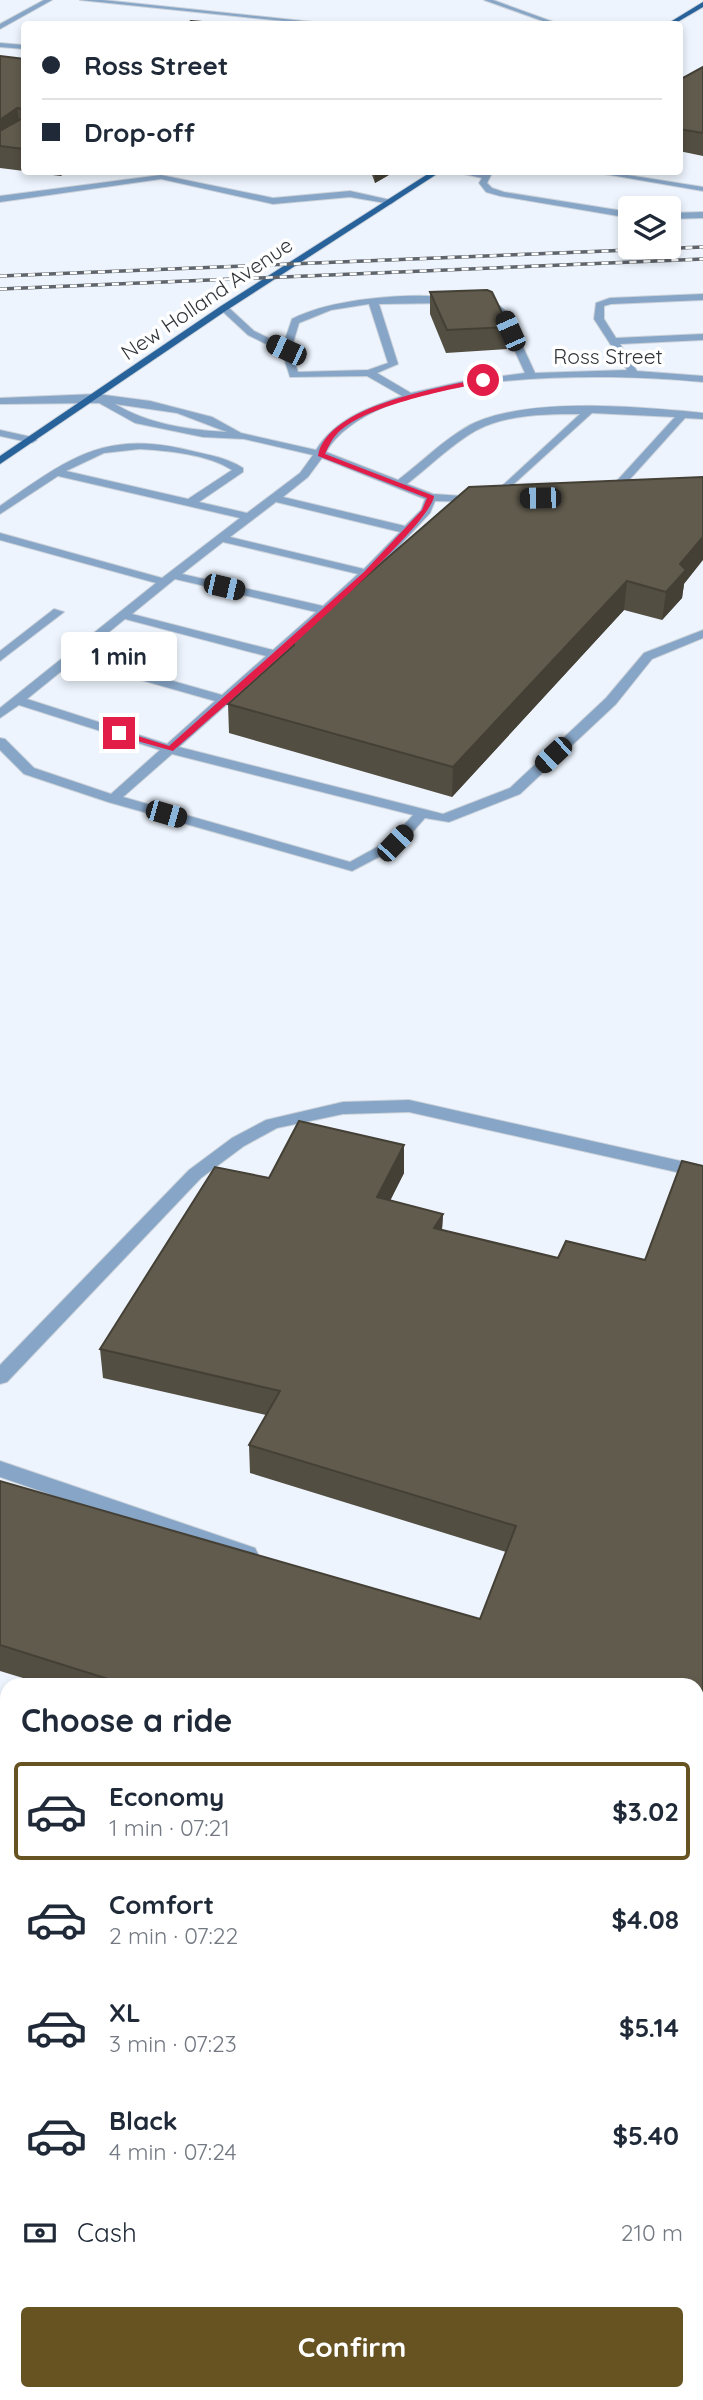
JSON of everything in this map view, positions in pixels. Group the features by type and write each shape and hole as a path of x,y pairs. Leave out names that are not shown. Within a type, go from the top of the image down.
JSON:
{"main road":[{"path":"675,21 703,4"},
{"name":"New Holland Avenue","path":"0,461 224,308 431,175"}],"street":[{"path":"0,27 49,0"},
{"path":"83,0 298,21"},
{"path":"487,0 546,21"},
{"path":"197,18 205,12"},
{"path":"0,45 21,47"},
{"path":"184,182 197,175"},
{"path":"476,175 488,177 483,183 489,190 503,194 618,213"},
{"path":"616,175 703,189"},
{"path":"0,199 161,177 240,197 273,201 350,194 391,201"},
{"path":"681,216 703,215"},
{"path":"634,374 599,319 599,305 610,301 703,297"},
{"path":"374,304 393,365 369,373 294,374 286,350 295,321 306,314 322,308 374,304 464,299"},
{"path":"486,303 502,312 532,377"},
{"path":"224,308 251,333 286,350"},
{"path":"614,341 703,337"},
{"path":"679,338 703,343"},
{"path":"369,373 409,396"},
{"name":"Ross Street","path":"0,714 169,578 313,468 334,432 341,427 409,396 457,384 532,377 634,374 703,380"},
{"path":"97,397 135,420 203,434 244,436 321,454 431,497 507,499"},
{"path":"0,401 97,397 159,407 219,423 244,436"},
{"path":"398,486 475,427 490,420 516,415 589,411 649,410 703,416"},
{"path":"494,499 589,411"},
{"path":"608,497 683,414"},
{"path":"0,433 32,440"},
{"path":"0,511 86,453 138,444 155,445 228,463 239,470 190,503"},
{"path":"55,472 249,517"},
{"path":"596,497 631,496"},
{"path":"113,799 367,573 426,511 431,497"},
{"path":"275,498 408,530"},
{"path":"0,536 169,578 325,610"},
{"path":"221,538 367,573"},
{"path":"0,657 58,612"},
{"path":"123,615 276,655"},
{"path":"17,700 170,749 420,816 444,819 515,790 611,701 648,656 703,634"},
{"path":"71,656 225,700"},
{"path":"0,742 29,771 113,799 352,867 395,843 420,816"},
{"path":"0,1377 195,1174 238,1142 272,1124 343,1108 409,1106 703,1172"},
{"path":"0,1469 271,1561"}],"building":[{"path":"0,56 21,59 21,109 17,108 0,120"},
{"path":"703,67 703,133 683,130 683,78"},
{"path":"21,119 21,149 0,146 0,131"},
{"path":"430,292 492,292 509,327 447,330"},
{"path":"703,477 703,537 680,564 686,570 666,592 627,581 453,767 228,704 294,645 293,640 469,487"},
{"path":"299,1121 404,1145 377,1197 443,1214 434,1228 558,1258 566,1241 645,1260 682,1161 703,1166 703,1678 105,1678 0,1645 0,1481 480,1619 516,1526 249,1445 280,1391 100,1349 215,1167 269,1178"}],"railway":[{"path":"0,276 703,247"},
{"path":"0,289 703,259"}],"route":[{"path":"119,733 170,749 367,573 426,511 431,497 321,454 334,432 352,421 409,396 483,380"}]}
